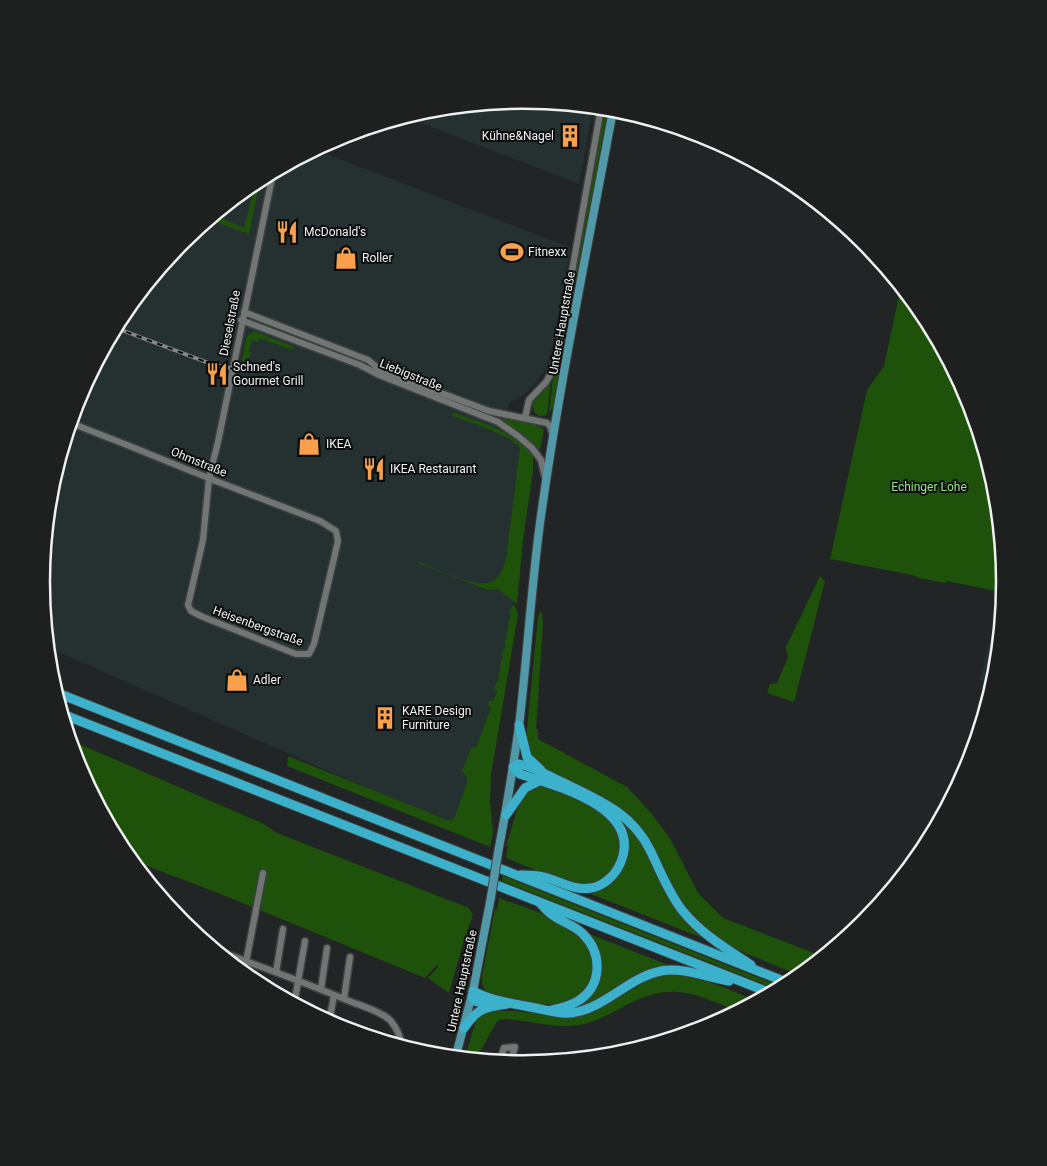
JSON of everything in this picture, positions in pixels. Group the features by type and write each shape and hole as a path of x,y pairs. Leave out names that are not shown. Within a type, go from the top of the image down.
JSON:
{"highway":[{"path":"64,695 781,981"},
{"path":"69,717 764,991"},
{"path":"510,874 543,876 570,886 592,888 610,878 621,861 624,847 619,825 610,815 597,805 543,778 527,757 519,725"},
{"path":"513,767 520,774 543,778 603,802 623,814 643,838 672,895 687,916 704,933 764,974"},
{"path":"506,815 525,788 543,778"},
{"path":"538,901 552,916 570,924 582,933 594,950 598,964 596,979 585,996 568,1006 549,1010"},
{"path":"473,994 562,1013 588,1008 634,982 663,971 676,971 754,986"},
{"path":"473,994 476,1001 490,1006"},
{"path":"464,1028 479,1010 490,1006 512,1003"}],"main road":[{"name":"Untere Hauptstraße","path":"457,1051 473,994 506,815 519,725 535,562 546,482 612,118"}],"street":[{"path":"525,418 529,400 546,382 554,366 599,116"},
{"name":"Dieselstraße","path":"209,478 271,182"},
{"name":"Liebigstraße","path":"244,312 368,360 380,369 464,402 498,414 547,423"},
{"name":"Liebigstraße","path":"241,320 360,365 380,375 498,422 532,448 544,469 546,482"},
{"path":"553,441 550,426 547,423 559,408"},
{"name":"Ohmstraße","path":"77,425 320,521"},
{"name":"Heisenbergstraße","path":"209,478 202,540 188,600 189,608 203,617 300,655 309,654 314,644 338,541 336,531 320,521"},
{"path":"246,962 263,873"},
{"path":"276,972 283,928"},
{"path":"295,998 305,941"},
{"path":"321,989 327,948"},
{"path":"344,999 350,957"},
{"path":"234,958 299,980 389,1019 398,1032 400,1040"},
{"path":"330,1015 334,995"},
{"path":"502,1055 504,1048 515,1047 512,1056"}],"shaded area":[{"path":"524,109 592,115 579,184 419,122 462,114"},
{"path":"325,153 569,247 570,251 547,368 524,395 509,403 500,434 519,445 526,456 515,576 514,615 502,683 454,819 448,820 394,800 55,650 54,645 50,583 51,552 59,491 75,431 86,402 113,346 148,295 189,248 211,227 260,189"},
{"path":"996,619 986,682 980,680"}],"green space":[{"path":"603,117 606,117 553,407 549,413 553,377 559,358"},
{"path":"258,190 249,234 217,222 222,218 244,228 253,194"},
{"name":"Echinger Lohe","path":"899,295 934,346 961,402 972,431 981,460 993,521 997,591 947,581 945,583 919,578 830,559 867,390 884,366"},
{"path":"253,332 295,347 289,349 259,338 258,342 252,340 249,350 251,354 243,362 246,338"},
{"path":"551,380 547,415 539,416 534,412 532,404"},
{"path":"453,412 507,434 525,447 533,456 533,471 523,540 517,604 498,589 488,590 418,563 466,580 484,583 491,582 497,578 506,559 520,448 508,438 451,415"},
{"path":"497,418 532,423 544,429 540,450 524,435"},
{"path":"820,576 825,581 794,702 767,693 770,684 777,683 788,657 786,647"},
{"path":"512,606 515,606 518,614 491,775 490,801 493,833 490,847 287,766 288,756 447,820 454,819 467,782 467,777 462,771 472,746 476,748 491,707 488,705 489,700 493,701 497,691 494,689 499,678 501,668 499,667 506,645 504,643"},
{"path":"540,612 542,613 543,624 536,729 538,729 538,739 627,787 652,814 671,840 698,893 723,918 817,954 812,959 793,973 735,949 719,940 699,924 679,901 632,819 612,803 547,770 531,758 526,743"},
{"path":"78,744 262,823 277,833 469,908 473,915 449,993 428,978 438,967 437,965 425,978 143,864 113,820"},
{"path":"540,785 572,796 600,810 616,826 621,846 618,861 607,877 592,885 571,885 506,858 508,846 506,846 519,803 524,793"},
{"path":"613,814 629,825 705,939 586,892 592,891 625,860"},
{"path":"503,876 775,984 771,987 502,881"},
{"path":"499,898 558,921 582,939 591,955 593,968 589,983 578,996 561,1004 542,1004 499,997 491,995 485,990 482,976 495,909 497,910"},
{"path":"587,933 676,968 668,968 596,1002 568,1010 597,983 602,971 598,950"},
{"path":"665,974 689,977 750,998 732,1009 711,1000 685,993 660,993 646,996 600,1019 580,1025 561,1026 504,1019 496,1023 479,1054 467,1052 476,1020 489,1011 516,1011 562,1016 642,980"}],"railway":[{"path":"123,331 214,365 239,370"}],"place":[{"name":"Kühne&Nagel","path":"570,136"},
{"name":"McDonald's","path":"287,232"},
{"name":"Fitnexx","path":"512,252"},
{"name":"Roller","path":"346,258"},
{"name":"Schned's Gourmet Grill","path":"217,374"},
{"name":"IKEA","path":"309,444"},
{"name":"IKEA Restaurant","path":"374,469"},
{"name":"Adler","path":"237,680"},
{"name":"KARE Design Furniture","path":"385,718"}]}
